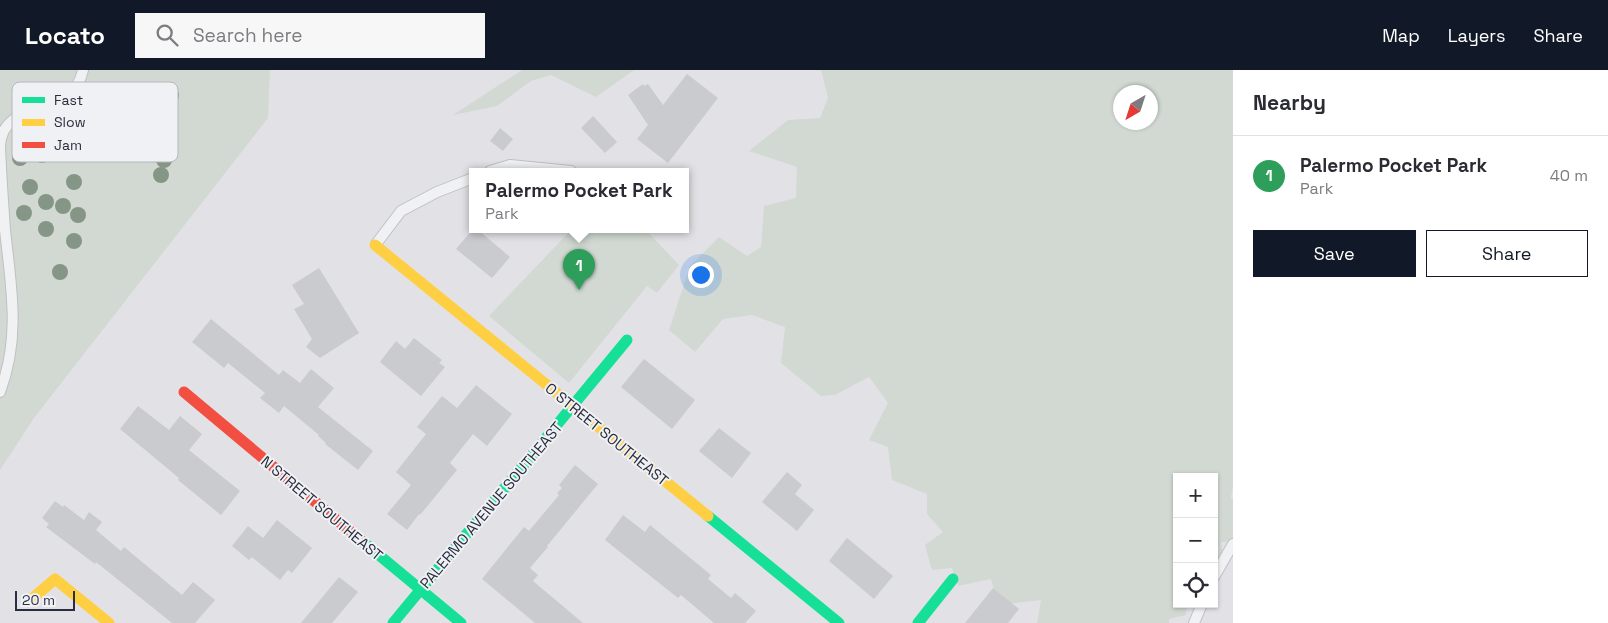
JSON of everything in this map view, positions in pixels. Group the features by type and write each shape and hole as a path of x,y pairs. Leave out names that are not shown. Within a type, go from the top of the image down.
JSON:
{"street":[{"name":"O STREET SOUTHEAST","path":"375,245 839,623"},
{"name":"PALERMO AVENUE SOUTHEAST","path":"393,623 627,340"},
{"name":"N STREET SOUTHEAST","path":"184,392 460,623"},
{"path":"33,598 55,579 109,623"},
{"path":"918,623 953,579"}],"lane":[{"path":"78,82 82,70"},
{"path":"0,392 10,350 13,311 0,146 5,127 12,121"},
{"path":"500,168 510,165 540,168"},
{"path":"375,245 402,211 437,192 469,180"},
{"path":"1218,570 1233,544"},
{"path":"1194,623 1200,608"}],"shaded area":[{"path":"0,70 270,70 268,118 34,418 0,470"},
{"path":"522,70 634,70 596,97 551,75 531,81 497,106 453,115"},
{"path":"821,70 1233,70 1233,486 1231,498 1233,499 1233,541 1221,542 1224,563 1218,568 1218,473 1173,473 1173,608 1187,608 1186,615 1169,619 1169,623 1037,623 1041,600 998,605 991,579 958,586 952,568 932,570 925,545 943,532 927,514 927,494 892,480 888,447 869,440 888,403 869,377 835,395 821,396 781,363 785,327 752,315 723,319 695,352 669,330 690,266 719,237 747,256 761,247 764,206 796,198 797,167 749,151 788,120 820,118 828,98"},
{"path":"568,233 649,233 679,265 657,293 647,286 569,383 489,316"}],"building":[{"path":"687,74 718,98 668,163 637,139 648,125 628,95 643,84 644,86 648,84 663,105"},
{"path":"593,116 617,142 605,153 581,128"},
{"path":"500,128 513,139 503,151 490,141"},
{"path":"470,233 482,233 510,257 492,278 456,249"},
{"path":"319,268 359,333 320,358 306,347 312,339 294,309 304,304 292,285"},
{"path":"211,319 279,375 283,370 300,383 311,369 334,388 318,407 373,451 358,470 325,444 319,435 284,406 279,413 260,398 265,393 228,363 224,368 192,342"},
{"path":"414,338 442,360 439,363 445,367 421,396 380,362 396,341 405,349"},
{"path":"644,359 695,400 672,429 621,387"},
{"path":"476,385 512,414 487,446 473,434 450,463 457,470 407,530 387,514 411,485 396,472 426,434 417,427 442,396 457,408"},
{"path":"138,406 169,430 180,416 202,434 189,450 240,491 221,515 120,429"},
{"path":"719,428 751,453 732,478 699,451"},
{"path":"575,465 598,484 530,568 538,575 533,581 583,623 535,623 482,579 524,527 529,531 559,495 557,493 562,488 559,485"},
{"path":"787,472 802,485 795,494 814,510 797,531 762,502"},
{"path":"55,501 63,507 64,505 84,520 89,512 102,522 96,530 121,551 124,547 182,595 193,582 215,600 195,623 172,623 96,562 95,564 46,527 49,524 42,518"},
{"path":"623,515 645,532 650,525 711,575 708,579 731,598 735,593 756,611 745,623 714,623 681,595 678,598 605,540"},
{"path":"277,520 312,548 292,573 288,570 280,580 252,557 249,560 232,546 248,526 263,538"},
{"path":"847,538 893,576 874,599 829,561"},
{"path":"339,577 358,592 332,623 301,623"},
{"path":"993,588 1019,609 1008,623 965,623"}],"traffic: fast":[{"path":"393,623 627,340"},
{"path":"708,516 839,623"},
{"path":"362,541 461,623"},
{"path":"918,623 953,579"}],"traffic: slow":[{"path":"375,245 708,516"},
{"path":"33,598 55,579 109,623"}],"traffic: jam":[{"path":"184,392 362,541"}],"place":[{"name":"Palermo Pocket Park","path":"579,290"}]}
